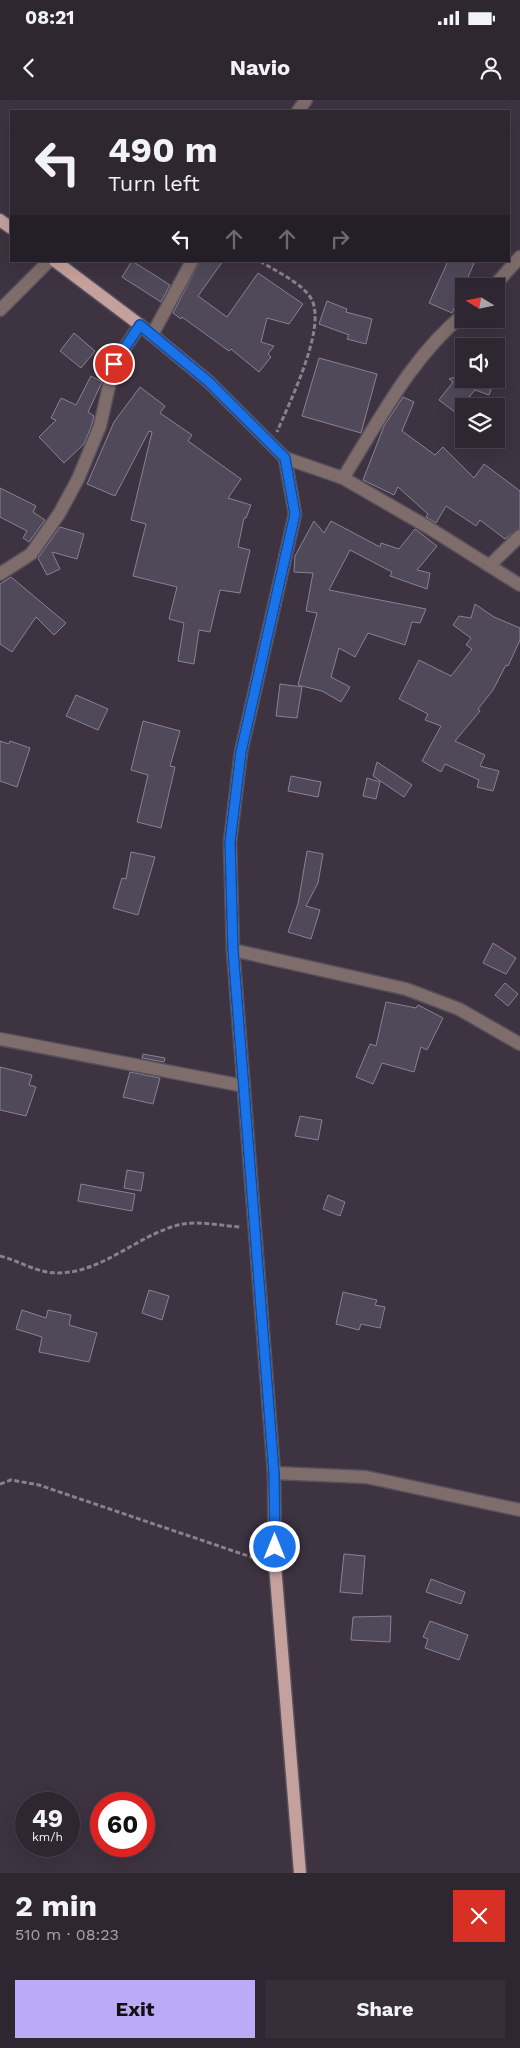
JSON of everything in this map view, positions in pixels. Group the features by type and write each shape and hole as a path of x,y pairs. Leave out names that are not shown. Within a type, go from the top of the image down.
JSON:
{"main road":[{"path":"56,262 140,325 209,382 272,444 285,458 295,514 241,752 230,842 233,950 274,1473 275,1565 300,1873"}],"street":[{"path":"501,278 520,257"},
{"path":"0,310 48,262"},
{"path":"152,335 191,262"},
{"path":"343,478 424,353 455,321"},
{"path":"0,574 31,554 59,514 78,479 100,426 114,364 140,325"},
{"path":"285,458 343,478 520,584"},
{"path":"490,565 520,536"},
{"path":"233,950 406,989 459,1009 520,1044"},
{"path":"0,1040 244,1086"},
{"path":"274,1473 366,1477 520,1510"}],"path":[{"path":"262,262 298,286 311,300 314,312 310,352 272,444"},
{"path":"0,1256 48,1272 72,1271 97,1263 164,1231 184,1224 256,1228"},
{"path":"0,1484 11,1480 39,1485 275,1565"}],"building":[{"path":"131,262 134,262 170,285 161,302 122,277"},
{"path":"199,262 222,262 198,296 227,317 258,273 303,304 289,324 267,318 261,342 274,346 268,354 271,357 259,372 231,349 229,351 182,317 181,319 173,313"},
{"path":"448,262 475,262 467,278 455,278 455,306 452,313 429,303"},
{"path":"327,301 347,309 346,312 372,319 366,344 347,339 349,335 319,324"},
{"path":"74,333 95,351 81,368 60,351"},
{"path":"319,358 377,374 361,433 302,416"},
{"path":"91,376 102,382 88,412 94,416 92,424 84,444 64,463 39,437 56,420 51,418 61,398 76,405"},
{"path":"455,377 455,388 492,388 489,395 475,390 468,398 455,398 455,412 439,400 453,382 449,379"},
{"path":"140,387 165,406 160,413 192,435 188,441 241,479 228,498 251,505 246,518 244,518 238,547 250,550 240,593 220,590 210,632 199,630 194,664 178,661 184,623 169,619 177,587 133,576 146,524 131,520 152,432 149,431 115,496 87,484 114,422"},
{"path":"403,397 414,402 402,431 435,455 443,447 474,478 484,464 520,491 520,528 505,539 480,520 476,526 446,506 436,523 426,517 428,514 398,487 394,495 363,480 384,426"},
{"path":"0,488 36,506 33,512 45,520 29,542 23,538 27,531 0,517"},
{"path":"314,521 324,533 331,521 380,547 381,543 399,549 415,529 437,546 417,570 430,573 427,589 390,576 392,572 350,550 329,590 426,609 420,623 412,622 405,645 368,633 355,657 339,648 331,677 350,687 341,702 322,691 298,685 317,613 306,611 313,573 294,572 295,556"},
{"path":"60,527 84,534 77,559 52,552 60,569 47,575 38,558"},
{"path":"11,577 66,623 54,635 36,617 12,652 0,644 0,584"},
{"path":"475,604 494,617 520,628 520,640 508,666 506,665 493,690 478,709 480,711 455,741 485,755 480,766 499,771 493,791 477,787 479,780 445,764 441,772 422,761 441,726 425,720 428,714 399,699 419,660 451,676 472,649 466,645 471,638 453,625 459,616 471,618"},
{"path":"280,684 302,687 297,718 276,716"},
{"path":"76,695 108,709 98,730 66,716"},
{"path":"143,721 180,731 170,766 175,767 161,828 137,822 148,775 131,770"},
{"path":"0,741 9,744 10,741 30,748 17,787 0,781"},
{"path":"377,762 412,785 404,797 373,776"},
{"path":"291,776 321,782 318,797 288,791"},
{"path":"367,778 380,782 376,799 363,796"},
{"path":"307,851 323,854 318,883 306,906 320,910 311,939 288,932 298,904"},
{"path":"131,852 155,857 138,915 113,908 122,878 126,879"},
{"path":"493,943 516,958 506,974 483,963"},
{"path":"505,983 518,994 508,1006 495,995"},
{"path":"386,1002 416,1008 418,1005 443,1018 427,1050 421,1047 414,1072 382,1063 373,1084 356,1077 370,1044 376,1046"},
{"path":"143,1054 165,1058 164,1062 142,1058"},
{"path":"0,1067 32,1075 29,1085 36,1087 26,1116 0,1110"},
{"path":"130,1072 160,1078 153,1104 123,1097"},
{"path":"300,1116 322,1120 318,1140 295,1136"},
{"path":"127,1170 144,1173 141,1191 124,1188"},
{"path":"81,1184 135,1194 132,1211 78,1201"},
{"path":"328,1195 345,1202 340,1216 323,1209"},
{"path":"149,1290 169,1296 162,1320 142,1313"},
{"path":"343,1292 377,1300 375,1305 385,1307 380,1328 361,1324 359,1330 336,1324"},
{"path":"22,1310 46,1318 48,1310 71,1315 69,1325 97,1333 89,1362 39,1352 42,1337 16,1329"},
{"path":"344,1554 365,1556 362,1594 340,1592"},
{"path":"431,1579 465,1592 461,1604 426,1592"},
{"path":"391,1616 390,1642 351,1640 353,1617"},
{"path":"430,1621 468,1635 459,1660 425,1648 428,1639 423,1637"}],"route":[{"path":"114,364 140,325 209,382 285,458 295,514 241,752 230,842 233,950 274,1473 275,1547"}]}
